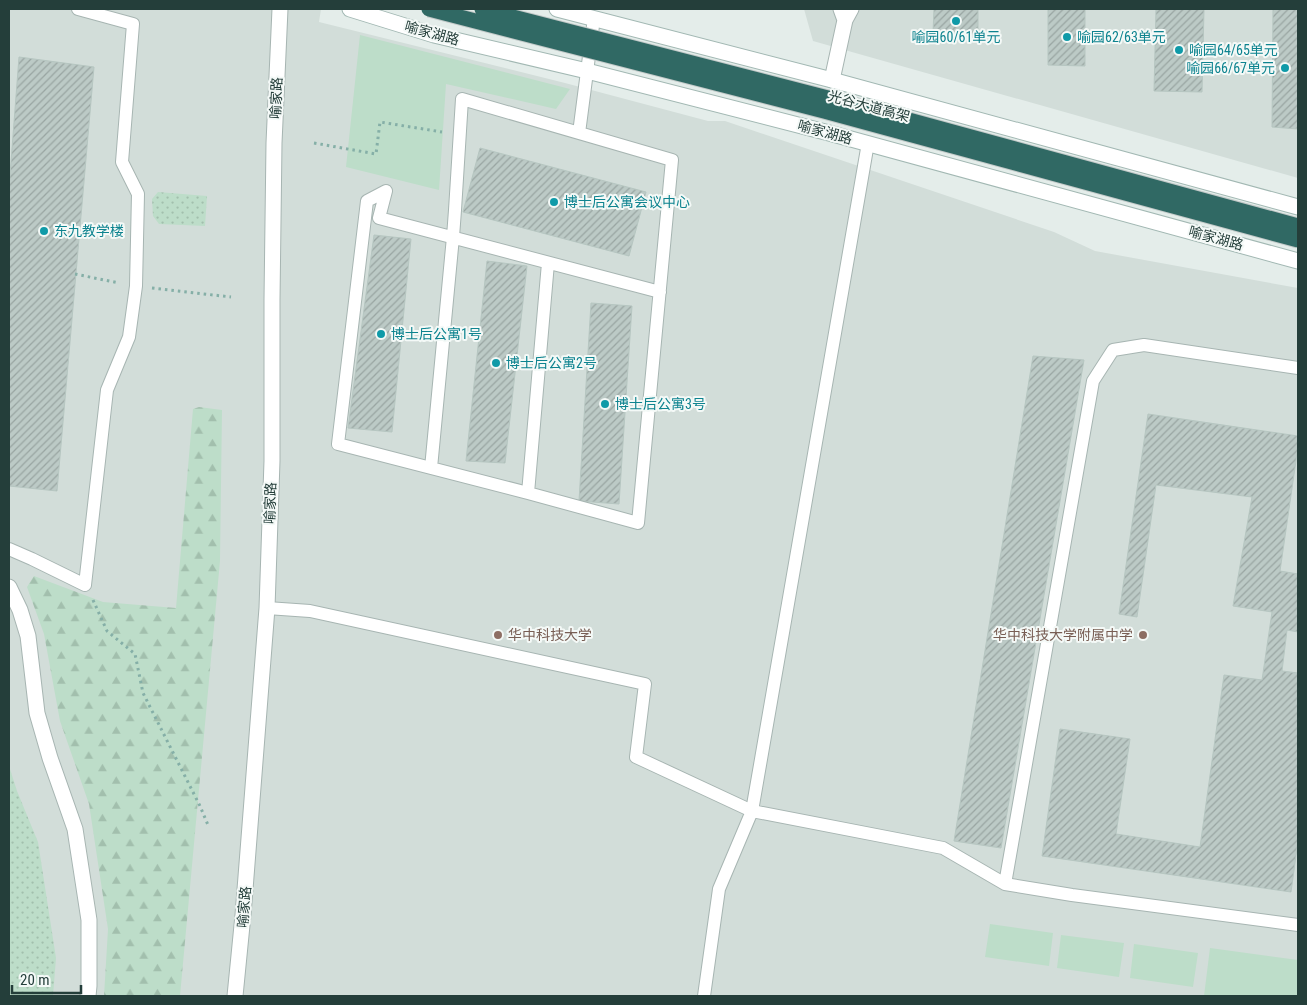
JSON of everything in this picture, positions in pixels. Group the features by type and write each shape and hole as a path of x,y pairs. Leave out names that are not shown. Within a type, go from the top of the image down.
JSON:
{"highway":[{"name":"光谷大道高架","path":"429,9 834,113 1298,240"},
{"name":"光谷大道高架","path":"482,9 828,98 1298,226"}],"main road":[{"name":"喻家路","path":"235,996 244,915 267,608 272,461 274,143 280,9"},
{"name":"喻家湖路","path":"350,9 434,34 588,71 868,143 1298,261"},
{"path":"557,9 832,80 1298,207"},
{"path":"832,80 846,13"},
{"path":"9,586 20,610 28,636 37,713 50,758 75,829 89,920 88,996"}],"lane":[{"path":"9,549 86,586 107,390 129,337 136,286 138,194 122,162 133,24 78,9"},
{"path":"580,133 594,18"},
{"path":"431,468 452,237 456,210 462,100 672,160 660,292 638,523 338,444 367,201 386,191 379,218 452,237 548,263 660,292"},
{"path":"704,996 719,889 752,811 868,143"},
{"path":"528,493 548,263"},
{"path":"1005,884 1093,380 1112,350 1144,345 1298,368"},
{"path":"267,608 310,611 645,684 636,757 752,811 943,848 1005,884 1072,895 1298,925"}],"path":[{"path":"314,143 376,154 380,122 460,136"},
{"path":"76,274 136,286 231,297"},
{"path":"86,586 107,631 135,654 143,693 208,825"}],"shaded area":[{"name":"华中科技大学","path":"9,9 321,9 319,22 565,83 708,121 725,121 1054,232 1095,251 1298,288 1298,996 9,996"},
{"path":"804,9 1298,9 1298,178 813,41"}],"green space":[{"path":"360,35 570,89 556,109 446,84 439,190 346,167"},
{"path":"158,192 207,196 205,226 159,224 153,216 152,199"},
{"path":"199,407 222,410 220,561 180,996 104,996 108,929 89,804 60,721 44,634 27,587 34,576 103,602 176,608 193,409"},
{"path":"9,766 38,842 56,958 53,996 9,996"},
{"path":"990,924 1053,933 1049,966 985,957"},
{"path":"1061,935 1124,943 1119,977 1057,968"},
{"path":"1134,944 1198,953 1193,987 1130,978"},
{"path":"1210,948 1298,960 1298,996 1204,996"}],"building":[{"name":"喻园60/61单元","path":"934,9 978,9 978,34 933,33"},
{"name":"喻园62/63单元","path":"1048,9 1085,9 1085,66 1048,65"},
{"name":"喻园64/65单元","path":"1156,9 1204,9 1202,92 1154,91"},
{"name":"喻园66/67单元","path":"1273,9 1298,9 1298,129 1272,127"},
{"name":"东九教学楼","path":"19,57 94,67 57,491 9,486 9,188"},
{"name":"博士后公寓会议中心","path":"480,148 646,192 629,256 463,212"},
{"name":"博士后公寓1号","path":"374,235 411,239 392,432 348,428"},
{"name":"博士后公寓2号","path":"487,261 527,266 505,463 466,461"},
{"name":"博士后公寓3号","path":"591,303 632,306 619,504 579,501"},
{"path":"1033,356 1084,360 1001,848 954,841"},
{"path":"1148,414 1298,436 1280,571 1298,574 1298,632 1287,630 1282,671 1298,673 1298,841 1291,892 1042,856 1060,729 1130,739 1116,834 1200,847 1224,675 1262,680 1272,612 1233,606 1252,497 1156,485 1137,617 1119,614"}],"place":[{"name":"喻园60/61单元","path":"956,21"},
{"name":"喻园62/63单元","path":"1067,37"},
{"name":"喻园64/65单元","path":"1179,50"},
{"name":"喻园66/67单元","path":"1285,68"},
{"name":"博士后公寓会议中心","path":"554,202"},
{"name":"东九教学楼","path":"44,231"},
{"name":"博士后公寓1号","path":"381,334"},
{"name":"博士后公寓2号","path":"496,363"},
{"name":"博士后公寓3号","path":"605,404"},
{"name":"华中科技大学","path":"498,635"},
{"name":"华中科技大学附属中学","path":"1143,635"}]}
